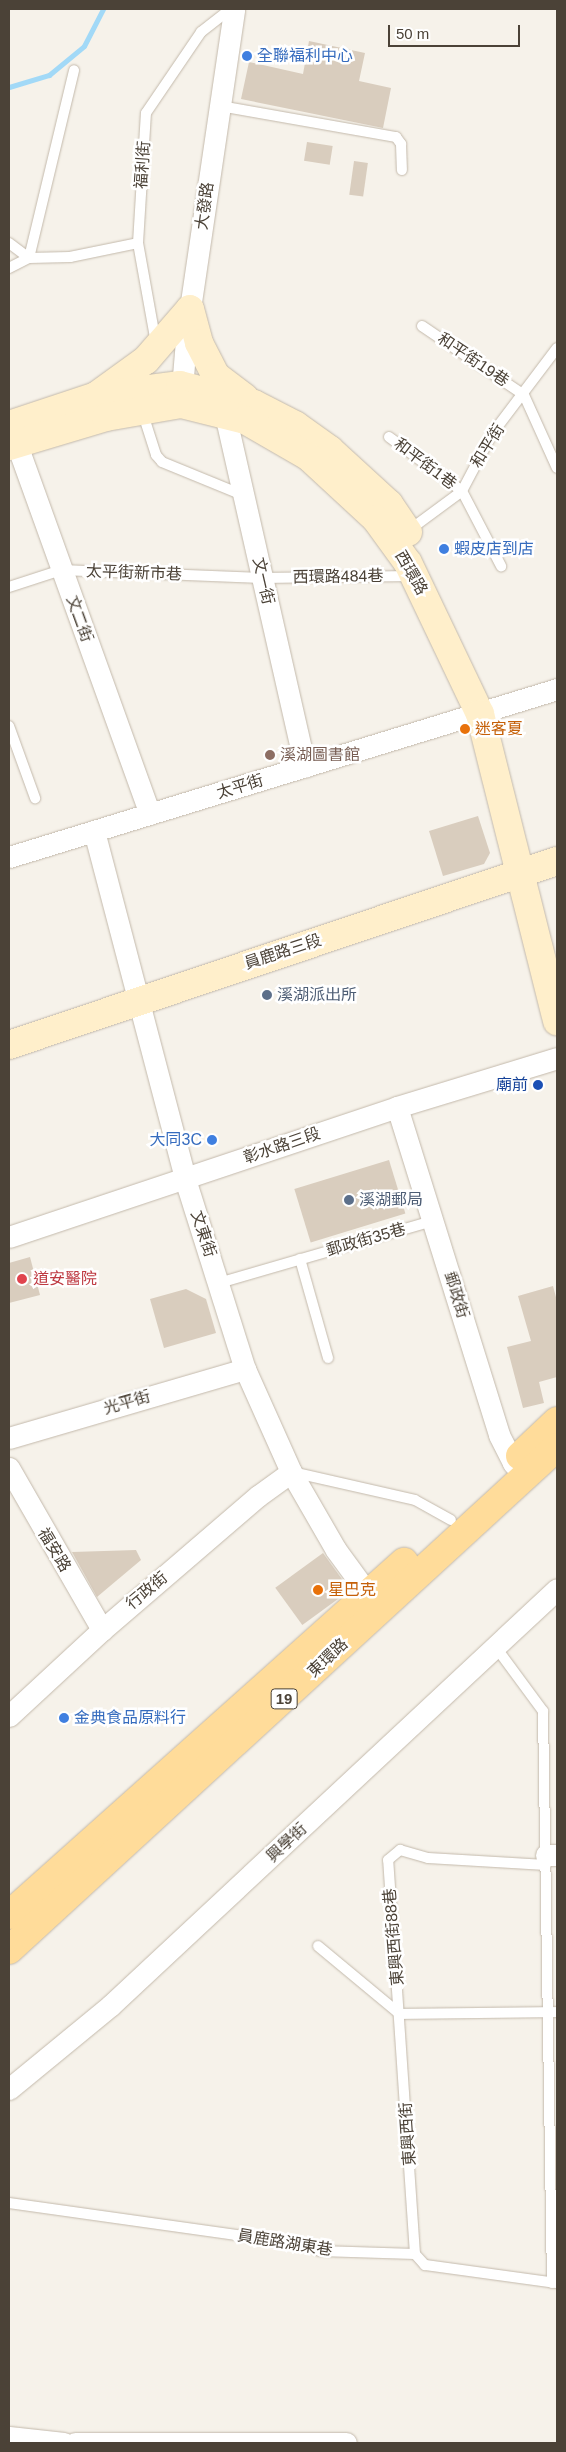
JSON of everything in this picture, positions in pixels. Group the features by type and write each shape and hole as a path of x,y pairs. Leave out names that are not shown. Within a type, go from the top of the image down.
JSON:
{"main road":[{"name":"東環路","path":"9,1950 374,1602 520,1470 557,1421"},
{"name":"東環路","path":"9,1914 374,1602 451,1520 520,1470 557,1446"}],"street":[{"name":"大發路","path":"180,394 190,309 234,9"},
{"path":"96,396 146,360 190,309"},
{"path":"190,309 199,344 216,376 254,404"},
{"name":"西環路","path":"11,435 142,410 180,394"},
{"name":"西環路","path":"11,435 96,396 180,394 223,406 309,458 376,519 415,576 488,712"},
{"name":"西環路","path":"223,406 254,404 295,425 330,450 388,504 408,531 454,613 488,712 537,867 557,963"},
{"name":"文一街","path":"223,406 306,767"},
{"name":"文二街","path":"11,435 150,814"},
{"name":"太平街","path":"9,857 488,712 557,689"},
{"name":"文東街","path":"94,830 140,1000 185,1179 245,1369 291,1472 336,1550 374,1602"},
{"name":"西環路","path":"537,867 557,1021"},
{"name":"員鹿路三段","path":"9,1045 435,903 537,867"},
{"name":"彰水路三段","path":"9,1238 397,1106 557,1058"},
{"name":"郵政街","path":"397,1106 499,1434 520,1470"},
{"name":"光平街","path":"9,1438 245,1369"},
{"name":"福安路","path":"9,1468 102,1630"},
{"name":"行政街","path":"9,1716 102,1630 258,1496 291,1472"},
{"name":"興學街","path":"9,2088 110,2006 557,1589"},
{"path":"9,2437 64,2443"},
{"path":"75,2443 346,2443"}],"lane":[{"name":"福利街","path":"157,347 138,243 146,113 201,32 230,9"},
{"path":"29,258 74,70"},
{"path":"220,106 396,137 401,144 402,170"},
{"path":"9,243 29,258"},
{"path":"9,268 29,258 70,257 138,243"},
{"name":"和平街19巷","path":"422,326 524,395"},
{"name":"和平街","path":"408,531 462,491 492,434 524,395 557,348"},
{"path":"524,395 557,468"},
{"path":"142,410 156,455 162,462 244,496"},
{"name":"和平街1巷","path":"389,437 462,491"},
{"path":"462,491 501,566"},
{"name":"太平街新市巷","path":"9,587 61,570 262,578"},
{"name":"西環路484巷","path":"262,578 415,576"},
{"path":"9,726 35,798"},
{"name":"郵政街35巷","path":"219,1283 433,1220"},
{"path":"300,1259 328,1358"},
{"path":"291,1472 416,1500 451,1520"},
{"path":"495,1646 543,1711 550,1858 555,2283"},
{"name":"東興西街88巷","path":"400,2014 388,1860 400,1850 428,1858 550,1858"},
{"path":"318,1946 400,2014 553,2012"},
{"name":"東興西街","path":"400,2014 415,2254"},
{"name":"員鹿路湖東巷","path":"9,2203 302,2244 320,2251 415,2254 425,2265 555,2283"}],"building":[{"path":"309,41 365,53 359,81 391,88 383,128 241,99 249,62 303,74"},
{"path":"307,142 333,146 330,165 304,161"},
{"path":"354,161 368,163 363,197 349,195"},
{"path":"478,816 490,853 484,864 443,876 429,831"},
{"name":"溪湖郵局","path":"389,1160 405,1214 311,1242 294,1189"},
{"name":"道安醫院","path":"30,1257 40,1295 9,1303 9,1263"},
{"path":"553,1286 557,1301 557,1377 539,1382 544,1403 523,1408 507,1347 531,1341 518,1296"},
{"path":"186,1289 206,1299 216,1333 164,1348 150,1299"},
{"path":"136,1550 141,1560 97,1597 72,1552"},
{"name":"星巴克","path":"323,1553 350,1590 302,1625 275,1588"}],"waterway":[{"path":"9,87 49,75 84,46 103,9"}],"place":[{"name":"全聯福利中心","path":"247,56"},
{"name":"蝦皮店到店","path":"444,549"},
{"name":"迷客夏","path":"465,729"},
{"name":"溪湖圖書館","path":"270,755"},
{"name":"溪湖派出所","path":"267,995"},
{"name":"廟前","path":"538,1085"},
{"name":"大同3C","path":"212,1140"},
{"name":"溪湖郵局","path":"349,1200"},
{"name":"道安醫院","path":"22,1279"},
{"name":"星巴克","path":"318,1590"},
{"name":"金典食品原料行","path":"64,1718"}]}
